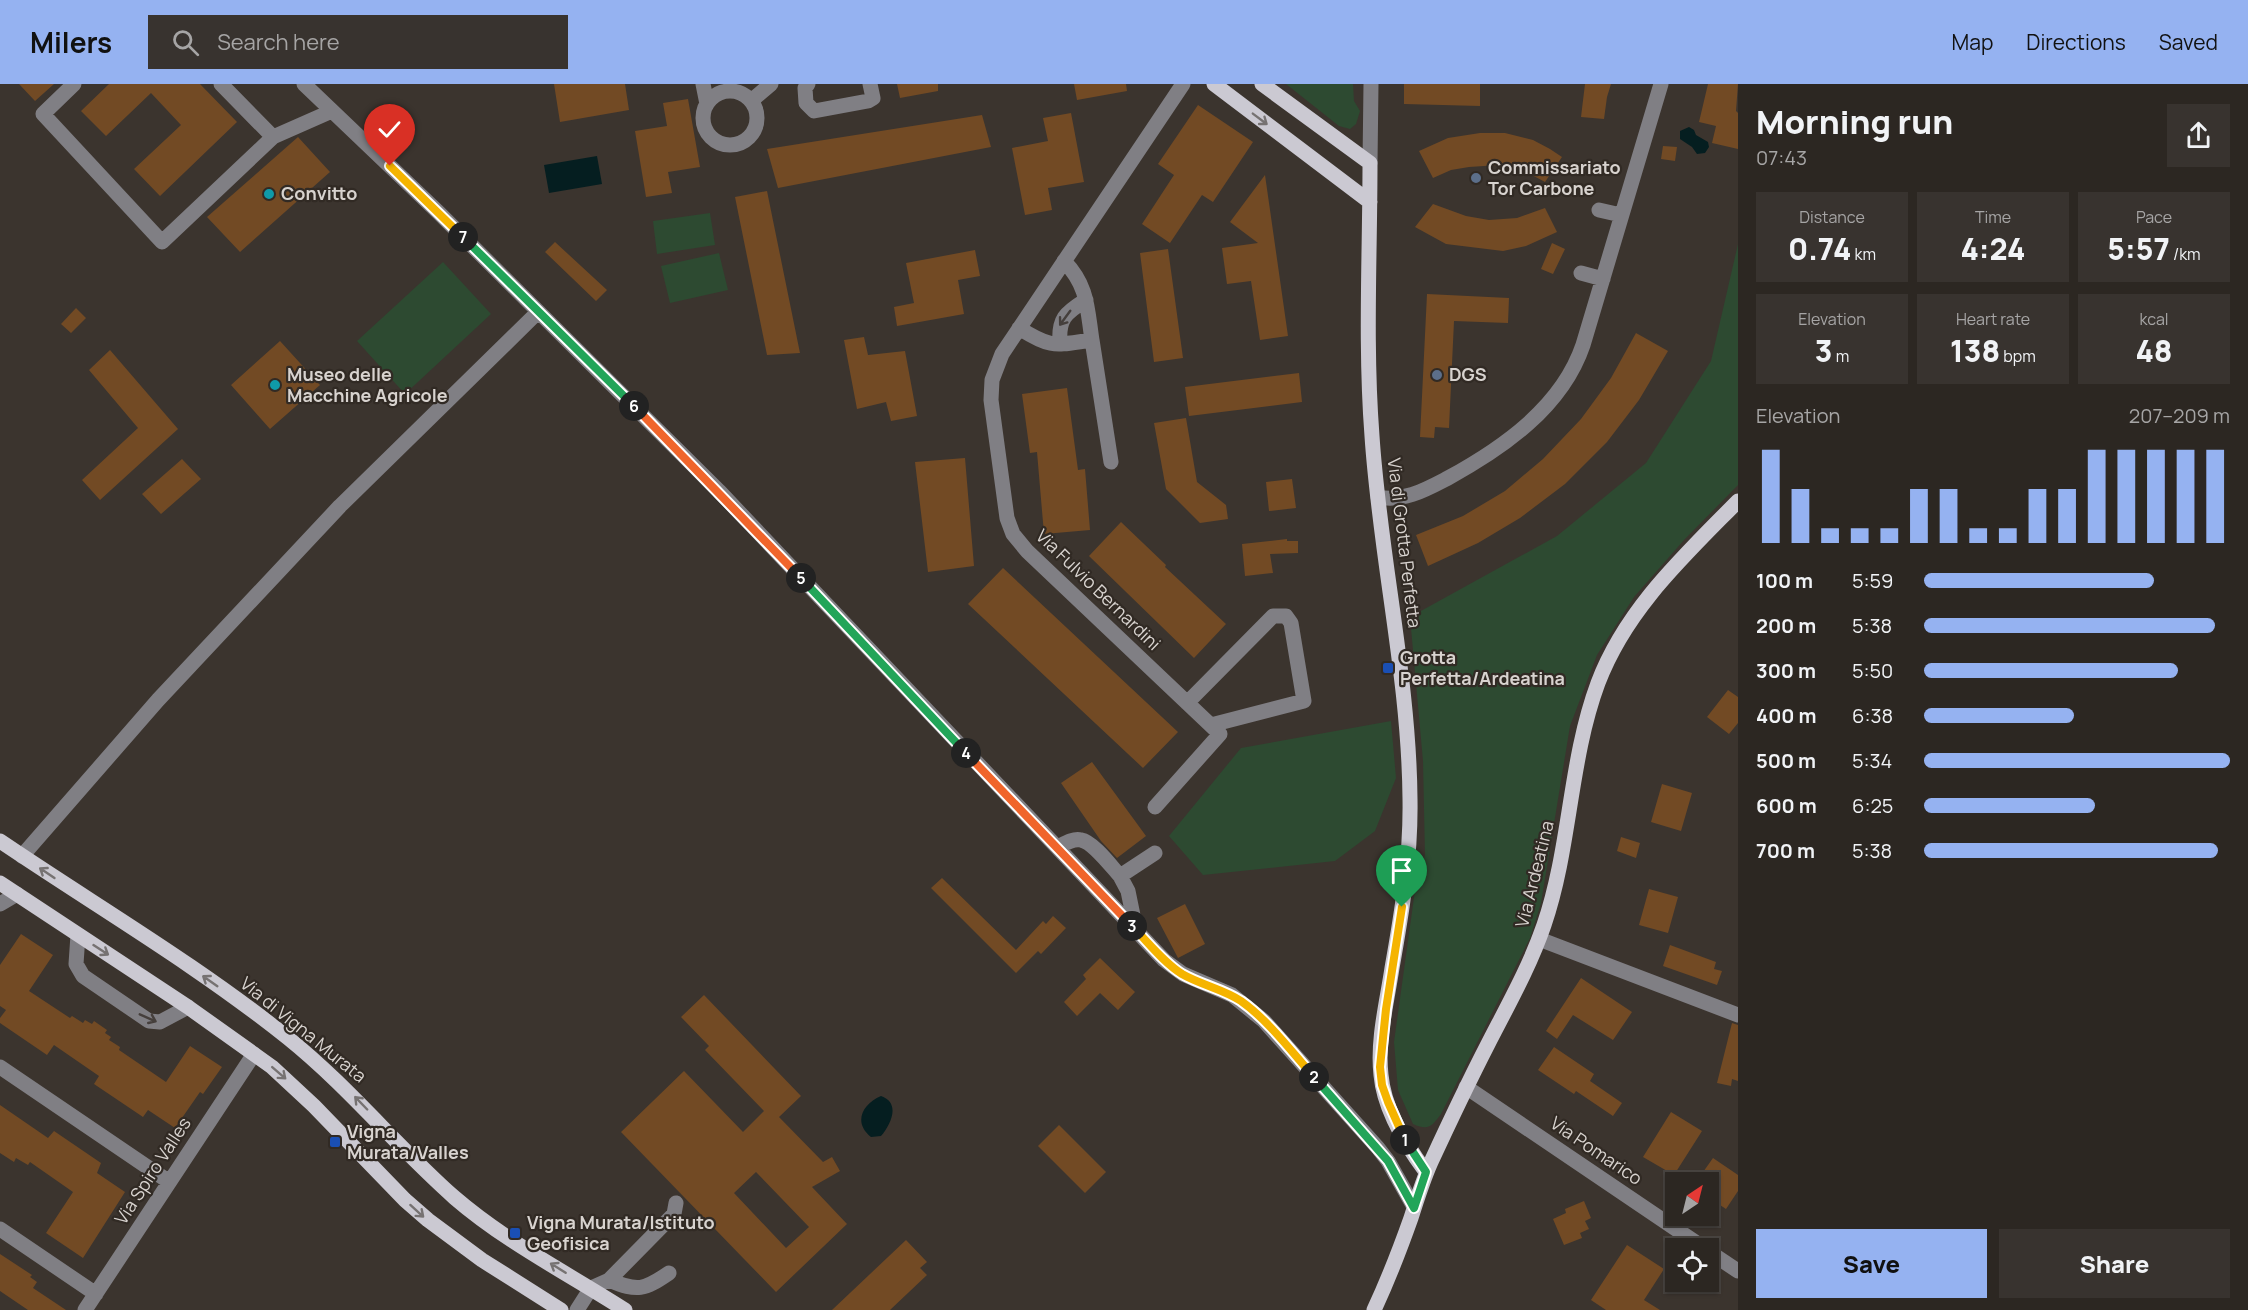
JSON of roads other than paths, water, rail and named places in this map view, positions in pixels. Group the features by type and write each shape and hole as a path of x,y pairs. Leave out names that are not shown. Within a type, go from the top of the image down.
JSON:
{"main road":[{"path":"1214,84 1370,202"},
{"path":"1262,84 1370,163"},
{"name":"Via di Grotta Perfetta","path":"1370,163 1371,436 1407,719 1411,815 1402,907 1386,1009 1380,1067 1382,1085 1392,1114 1426,1172"},
{"name":"Via Ardeatina","path":"1374,1310 1397,1257 1426,1172 1539,939 1560,867 1584,735 1605,667 1623,631 1665,575 1738,501"},
{"name":"Via di Vigna Murata","path":"0,841 255,1013 331,1074 429,1174 456,1198 491,1225 625,1310"},
{"path":"0,883 188,1007 254,1054 314,1106 428,1221 482,1260 561,1310"}],"street":[{"path":"74,84 43,114 162,242 273,137 332,111"},
{"path":"221,84 273,137"},
{"path":"304,84 719,491 904,689 1136,930 1176,969 1190,978 1232,995 1264,1021 1382,1154 1414,1208"},
{"path":"703,84 714,94 734,92 742,94 751,101 757,114 754,131 749,138 733,145 716,142 710,136 703,120 714,94"},
{"path":"751,101 771,84"},
{"path":"808,84 806,103 814,111 868,101 873,98 870,84"},
{"name":"Via Fulvio Bernardini","path":"1183,84 1019,328 996,367 992,380 991,400 1007,518 1013,534 1027,551 1211,725"},
{"name":"Via di Grotta Perfetta","path":"1370,163 1371,84"},
{"path":"1378,497 1399,498 1430,488 1482,459 1534,418 1560,389 1575,365 1583,345 1661,84"},
{"path":"1599,210 1621,215"},
{"path":"1064,261 1080,281 1086,300 1111,462"},
{"path":"1581,273 1603,279"},
{"path":"1060,344 1061,321 1068,312 1086,300"},
{"path":"22,856 158,700 340,506 538,312"},
{"path":"1019,328 1041,342 1060,344 1092,340"},
{"path":"1187,703 1273,616 1286,616 1292,623 1304,701 1211,725"},
{"path":"1155,807 1220,734 1211,725"},
{"path":"1058,847 1070,841 1081,840 1093,847 1120,876 1128,891 1136,930"},
{"path":"1120,876 1155,854"},
{"path":"0,904 17,894"},
{"path":"78,935 75,955 78,970 82,976 100,988 154,1023 171,1017 188,1007"},
{"path":"1539,939 1738,1015"},
{"name":"Via Spiro Valles","path":"85,1310 168,1181 254,1054"},
{"path":"0,1067 168,1181"},
{"name":"Via Pomarico","path":"1466,1087 1689,1238"},
{"path":"577,1310 591,1288 609,1280 674,1214 676,1203"},
{"path":"0,1229 96,1294"},
{"path":"1719,1258 1738,1271"},
{"path":"609,1280 630,1288 640,1288 650,1285 669,1273"}],"water":[{"path":"1689,127 1696,135 1708,142 1709,147 1705,153 1697,154 1692,147 1680,139 1680,131"},
{"path":"597,156 602,184 549,193 544,165"},
{"path":"881,1096 891,1104 891,1120 881,1136 871,1137 862,1126 862,1114 874,1099"}],"place":[{"name":"Commissariato Tor Carbone","path":"1476,178"},
{"name":"Convitto","path":"269,194"},
{"name":"DGS","path":"1437,375"},
{"name":"Museo delle Macchine Agricole","path":"275,385"},
{"name":"Grotta Perfetta/Ardeatina","path":"1388,668"},
{"name":"Vigna Murata/Valles","path":"335,1142"},
{"name":"Vigna Murata/Istituto Geofisica","path":"515,1233"}]}
